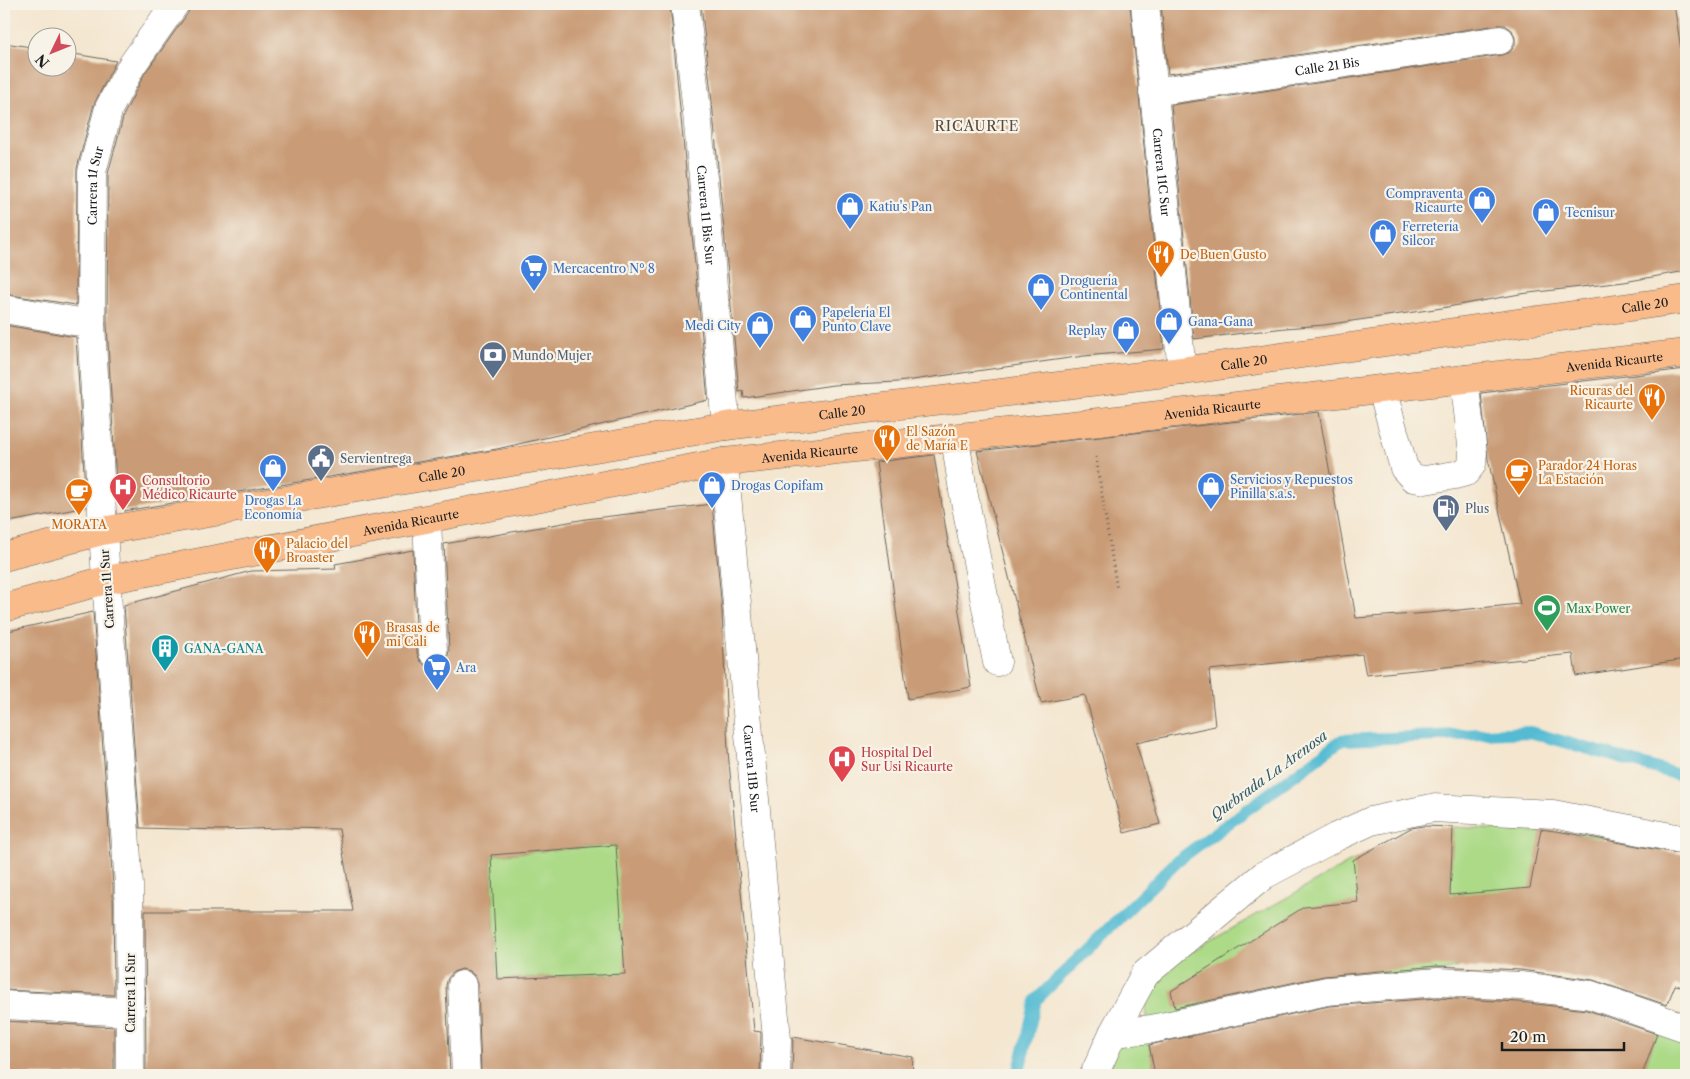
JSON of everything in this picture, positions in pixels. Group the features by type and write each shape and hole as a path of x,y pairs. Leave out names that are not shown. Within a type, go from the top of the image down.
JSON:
{"main road":[{"name":"Calle 20","path":"4,557 102,531 726,426 1182,371 1686,299"},
{"name":"Avenida Ricaurte","path":"4,608 106,580 724,462 1091,423 1686,352"}],"street":[{"name":"Carrera 11 Sur","path":"130,1075 129,885 102,531 91,324 92,172 109,108 132,65 174,4"},
{"name":"Carrera 11 Bis Sur","path":"685,4 726,426"},
{"name":"Carrera 11C Sur","path":"1145,4 1182,371"},
{"name":"Calle 21 Bis","path":"1153,92 1500,40"},
{"path":"4,309 91,324"},
{"path":"1382,388 1404,468 1413,478 1425,480 1466,472 1472,464 1473,453 1464,378"},
{"path":"955,438 963,491 997,662"},
{"name":"Carrera 11B Sur","path":"724,462 777,1039 776,1075"},
{"path":"427,520 433,652"},
{"path":"1094,1075 1113,1033 1145,974 1264,876 1336,837 1371,821 1432,808 1553,814 1686,840"},
{"path":"1113,1033 1152,1028 1328,991 1438,982 1520,986 1591,995 1686,1028"},
{"path":"462,985 466,1075"},
{"path":"4,1005 130,1012"}],"path":[{"path":"1091,423 1116,590"}],"green space":[{"path":"1453,827 1602,836 1593,913 1495,958 1324,1001 1148,1039 1155,1075 1106,1075 1113,1035 1148,1038 1145,978 1353,860 1450,890"},
{"path":"736,839 748,969 497,979 491,855 616,845"},
{"path":"1657,1033 1686,1038 1686,1075 1642,1075"}],"building":[{"path":"190,4 670,4 708,400 497,449 124,511 123,500 117,501 107,324 108,174 124,114 145,73 188,13"},
{"path":"701,4 1130,4 1164,349 1084,356 898,382 833,385 744,398 743,391 739,392"},
{"path":"1161,4 1674,4 1686,82 1686,271 1624,282 1520,294 1442,308 1324,325 1194,339 1171,105 1502,55 1510,52 1515,45 1515,38 1512,30 1505,25 1498,25 1168,74"},
{"path":"4,43 28,47 28,78 78,78 78,55 116,61 94,104 77,168 76,305 4,294"},
{"path":"4,325 76,337 86,507 4,523"},
{"path":"1686,369 1686,659 1576,676 1573,654 1366,675 1362,654 1209,670 1215,726 1136,743 1160,824 1124,833 1085,695 1041,703 977,451 1319,412 1356,618 1520,604 1488,459 1481,393"},
{"path":"934,455 971,687 908,699 876,462"},
{"path":"712,504 722,611 728,751 754,1031 761,1032 760,1075 481,1075 478,984 475,976 469,971 462,969 453,972 448,978 446,985 450,1075 146,1075 145,911 353,911 339,829 222,830 140,828 124,605 251,571 336,569 335,564 413,550 417,653 425,666 434,668 447,660 449,651 444,544 586,519","holes":["616,845 625,974 497,979 491,855"]},
{"path":"93,612 113,886 114,995 4,990 4,632"},
{"path":"1423,826 1453,827 1450,895 1530,888 1541,829 1686,855 1686,987 1675,985 1667,1005 1593,980 1521,970 1437,966 1324,976 1175,1008 1171,991 1304,907 1358,902 1353,860 1411,828"},
{"path":"1438,998 1519,1002 1587,1010 1657,1034 1642,1075 1155,1075 1149,1045 1329,1006"},
{"path":"4,1021 114,1027 114,1075 4,1075"},
{"path":"793,1037 913,1057 912,1075 792,1075"}],"waterway":[{"name":"Quebrada La Arenosa","path":"1018,1075 1036,1000 1177,861 1342,740 1530,732 1686,777"}],"place":[{"name":"Compraventa Ricaurte","path":"1482,224"},
{"name":"Katiu's Pan","path":"850,230"},
{"name":"Tecnisur","path":"1546,236"},
{"name":"Ferretería Silcor","path":"1383,257"},
{"name":"De Buen Gusto","path":"1161,278"},
{"name":"Mercacentro Nº 8","path":"534,292"},
{"name":"Droguería Continental","path":"1041,311"},
{"name":"Papelería El Punto Clave","path":"803,343"},
{"name":"Gana-Gana","path":"1169,345"},
{"name":"Medi City","path":"760,349"},
{"name":"Replay","path":"1126,354"},
{"name":"Mundo Mujer","path":"493,379"},
{"name":"Ricuras del Ricaurte","path":"1652,421"},
{"name":"El Sazón de María E","path":"887,462"},
{"name":"Servientrega","path":"321,482"},
{"name":"Drogas La Economía","path":"273,492"},
{"name":"Parador 24 Horas La Estación","path":"1519,496"},
{"name":"Drogas Copifam","path":"712,509"},
{"name":"Servicios y Repuestos Pinilla s.a.s.","path":"1211,510"},
{"name":"Consultorio Médico Ricaurte","path":"123,511"},
{"name":"MORATA","path":"79,516"},
{"name":"Plus","path":"1446,532"},
{"name":"Palacio del Broaster","path":"267,574"},
{"name":"Max Power","path":"1547,632"},
{"name":"Brasas de mi Cali","path":"367,658"},
{"name":"GANA-GANA","path":"165,672"},
{"name":"Ara","path":"437,691"},
{"name":"Hospital Del Sur Usi Ricaurte","path":"842,783"}],"district":[{"name":"RICAURTE","path":"977,126"}]}
